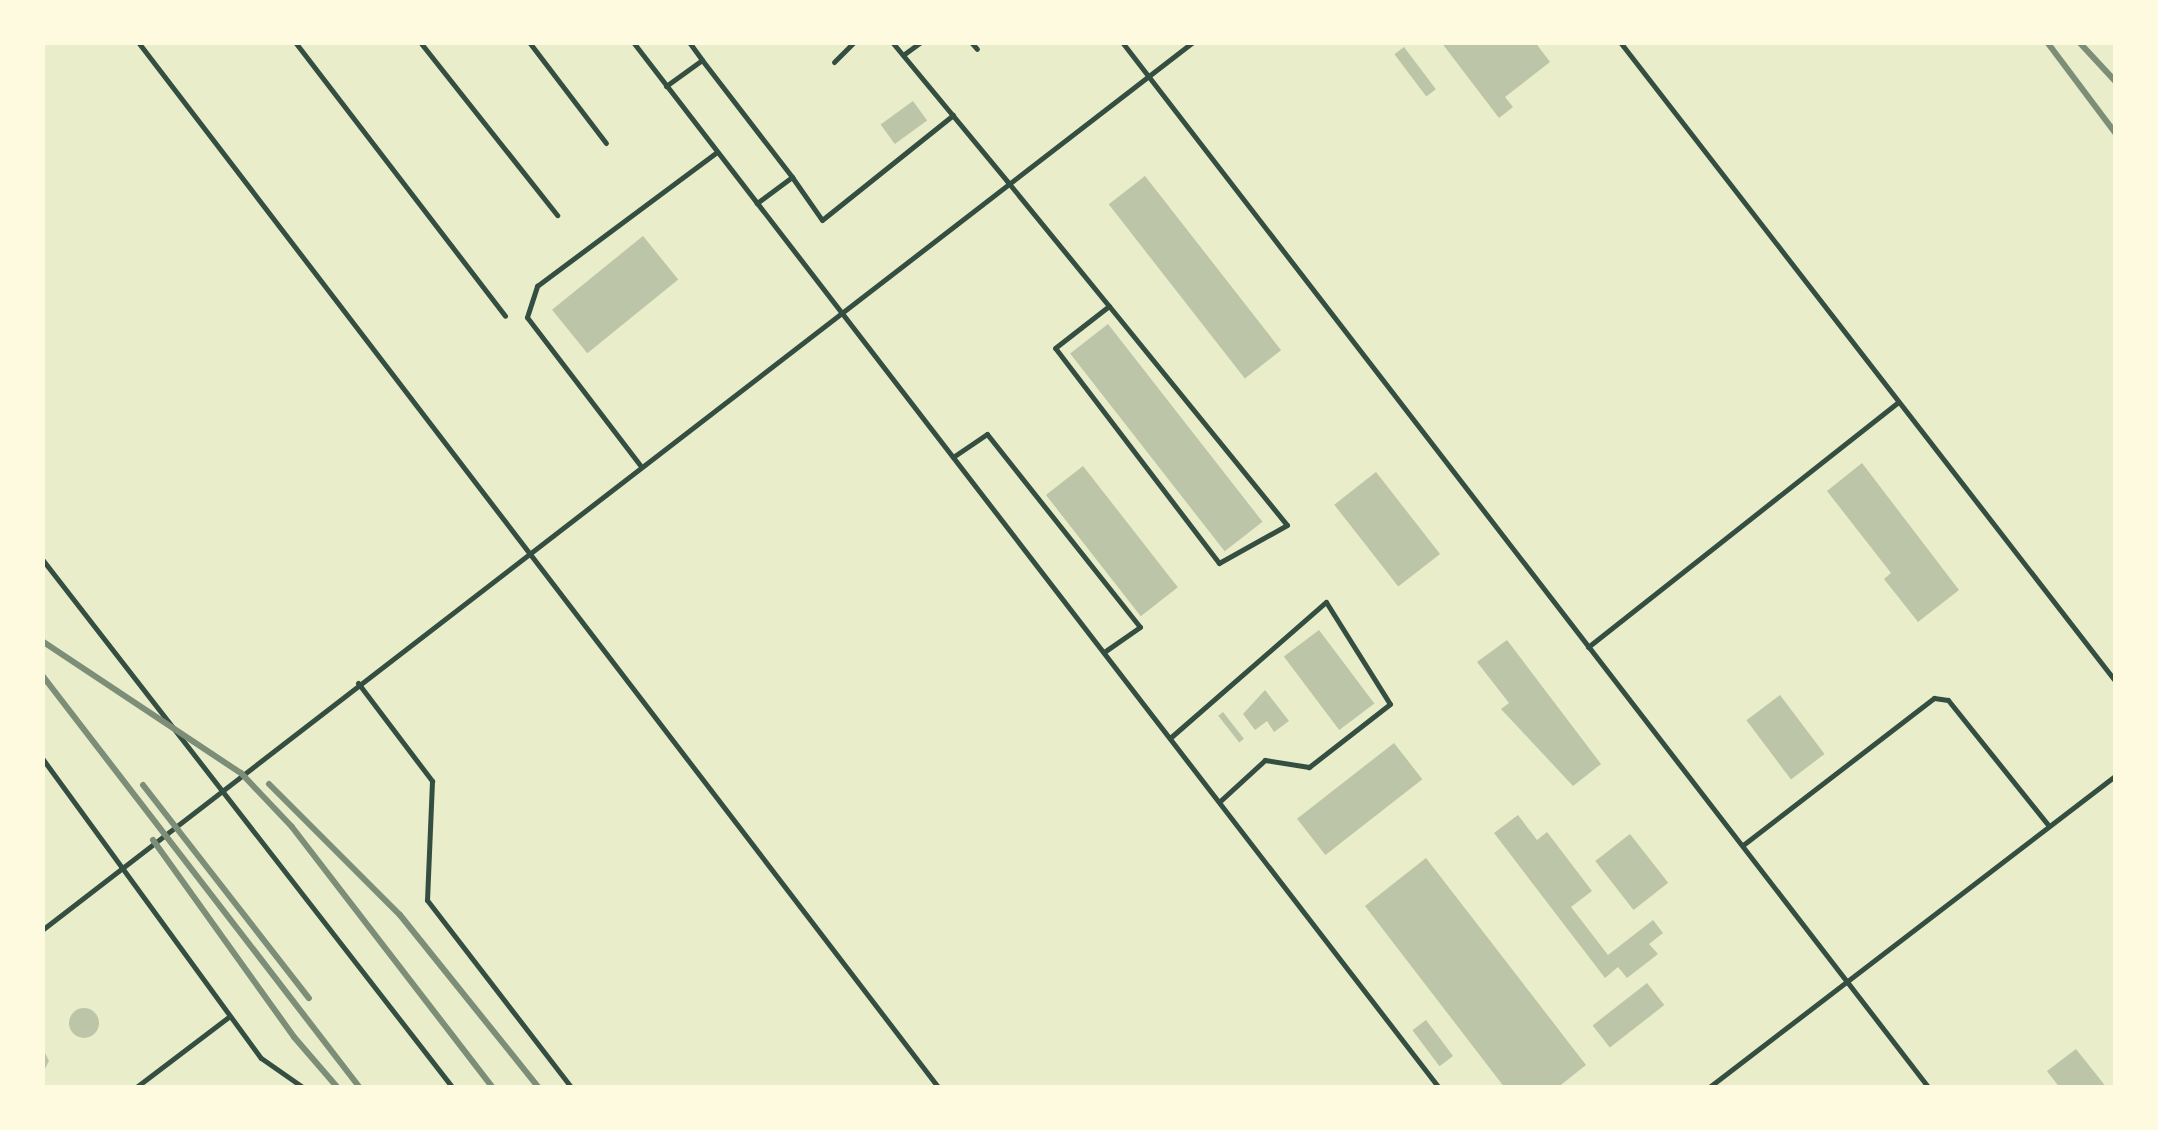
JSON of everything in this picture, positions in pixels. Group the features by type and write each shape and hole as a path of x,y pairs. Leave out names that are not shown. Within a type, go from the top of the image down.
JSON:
{"lane":[{"path":"138,42 939,1088"},
{"path":"295,42 505,316"},
{"path":"420,42 557,215"},
{"path":"529,42 606,143"},
{"path":"632,42 1440,1088"},
{"path":"688,42 822,220 953,115"},
{"path":"834,62 854,42"},
{"path":"892,42 1008,181 1287,525 1219,563 1056,348 1109,306"},
{"path":"903,56 921,42"},
{"path":"972,42 977,49"},
{"path":"1122,42 1930,1088"},
{"path":"42,930 358,682 1193,42"},
{"path":"1620,42 2116,682"},
{"path":"666,86 702,60"},
{"path":"640,465 527,318 537,286 717,152"},
{"path":"757,203 792,177"},
{"path":"1588,647 1898,402"},
{"path":"953,457 987,434 1140,628 1104,653"},
{"path":"42,558 453,1088"},
{"path":"1170,738 1326,602 1390,704 1309,767 1265,760 1219,802"},
{"path":"358,682 432,782 427,900 572,1088"},
{"path":"1742,845 1934,698 1948,700 2049,826"},
{"path":"42,758 261,1058 304,1088"},
{"path":"1708,1088 2116,774"},
{"path":"134,1088 230,1016"}],"building":[{"path":"1441,42 1535,42 1550,62 1505,97 1513,107 1499,118"},
{"path":"1404,47 1436,89 1426,97 1394,54"},
{"path":"913,101 927,120 895,144 881,125"},
{"path":"1145,176 1281,350 1245,378 1109,204"},
{"path":"643,236 678,280 587,353 552,310"},
{"path":"1108,324 1263,522 1225,551 1070,354"},
{"path":"1862,463 1959,590 1918,622 1884,579 1891,573 1827,491"},
{"path":"1083,466 1178,587 1141,616 1046,495"},
{"path":"1376,472 1440,554 1398,587 1334,505"},
{"path":"1319,630 1374,703 1339,730 1284,656"},
{"path":"1507,640 1601,764 1573,786 1501,709 1509,703 1477,662"},
{"path":"1265,690 1289,721 1274,732 1267,721 1255,730 1243,714"},
{"path":"1780,695 1825,754 1791,779 1746,720"},
{"path":"1223,712 1244,739 1239,742 1218,716"},
{"path":"1394,743 1422,779 1325,855 1297,819"},
{"path":"1518,815 1537,840 1547,832 1592,891 1571,907 1608,955 1653,920 1663,933 1649,944 1658,954 1627,978 1618,967 1605,978 1494,833"},
{"path":"1630,834 1668,883 1633,910 1595,861"},
{"path":"1426,858 1586,1065 1557,1088 1505,1088 1365,906"},
{"path":"1647,983 1664,1005 1610,1048 1593,1025"},
{"path":"84,1008 95,1012 99,1023 95,1034 84,1038 73,1034 69,1023 73,1012"},
{"path":"1426,1020 1453,1056 1440,1066 1412,1030"},
{"path":"42,1047 49,1061 42,1074"},
{"path":"2076,1049 2107,1088 2060,1088 2047,1071"}],"railway":[{"path":"2047,42 2116,134"},
{"path":"2079,42 2116,82"},
{"path":"42,641 241,773 292,827 493,1088"},
{"path":"42,675 360,1088"},
{"path":"269,784 400,915 539,1088"},
{"path":"143,785 309,998"},
{"path":"153,840 294,1037 338,1088"}]}
